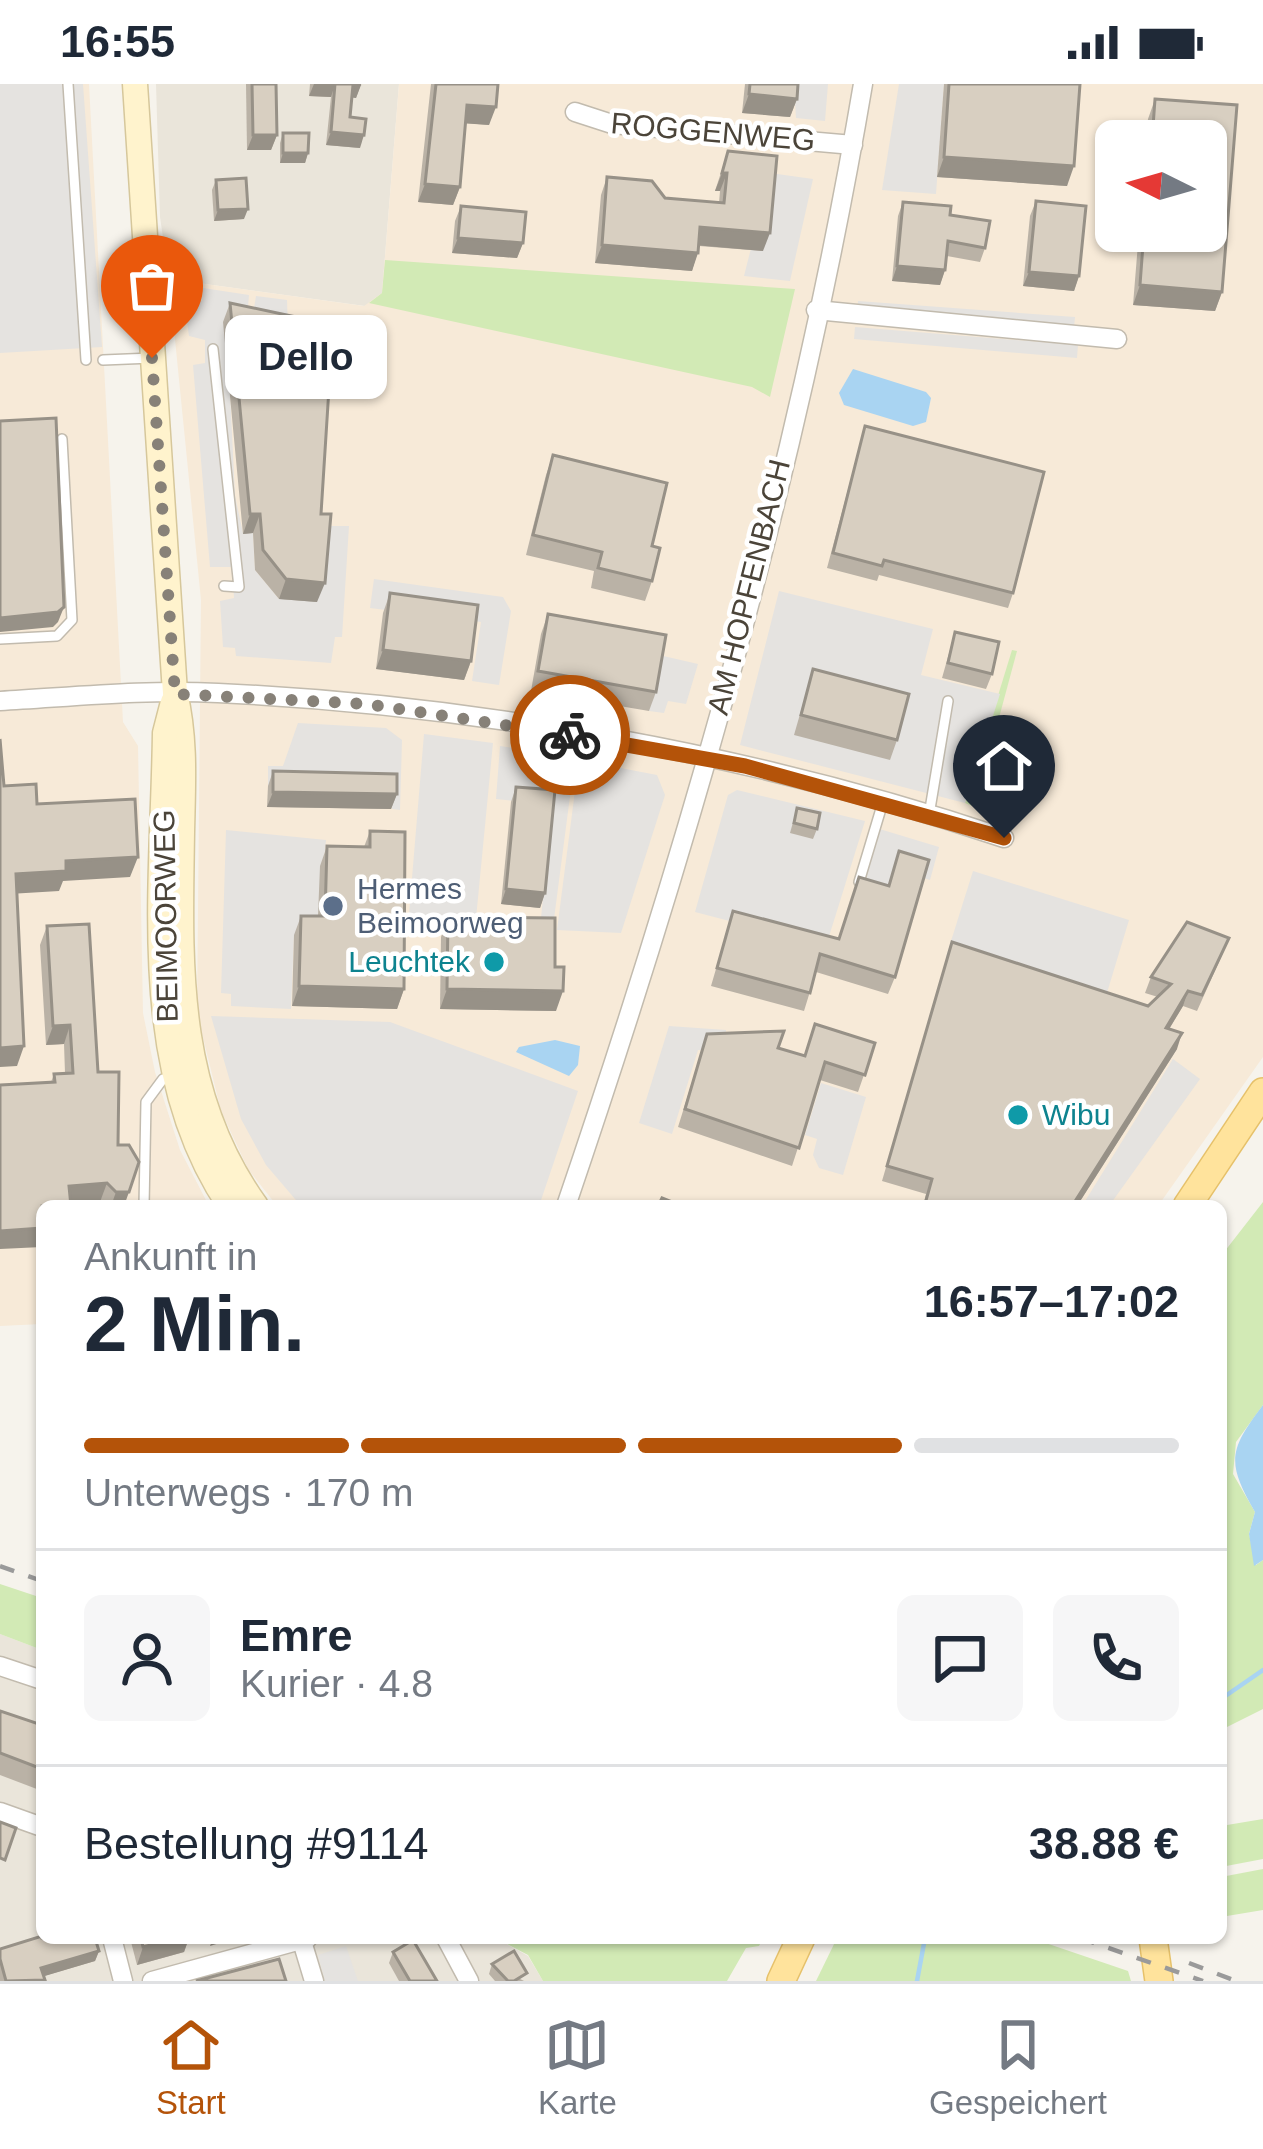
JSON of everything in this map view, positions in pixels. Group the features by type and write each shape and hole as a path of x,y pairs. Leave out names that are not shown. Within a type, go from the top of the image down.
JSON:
{"main road":[{"name":"BEIMOORWEG","path":"135,84 175,694 165,733 162,956 203,1157 234,1200"},
{"path":"1191,1200 1263,1093"},
{"path":"781,1981 798,1944"},
{"path":"1154,1944 1159,1981"}],"street":[{"name":"AM HOPFENBACH","path":"568,1200 704,760 816,310 863,84"},
{"name":"ROGGENWEG","path":"575,112 612,124 853,146"},
{"path":"816,310 1117,339"},
{"path":"0,701 175,694 285,697 431,712 704,760 883,802 1004,838"},
{"path":"0,1666 36,1678"},
{"path":"0,1812 36,1825"},
{"path":"114,1944 123,1981"},
{"path":"152,1981 282,1944"},
{"path":"305,1944 314,1981"},
{"path":"449,1944 469,1981"}],"lane":[{"path":"68,84 86,360"},
{"path":"213,349 239,587 224,586"},
{"path":"103,359 152,358"},
{"path":"0,639 57,636 72,620 62,439"},
{"path":"929,814 948,701"},
{"path":"859,882 883,802"},
{"path":"144,1200 146,1102 163,1079 184,1076"}],"shaded area":[{"path":"0,84 89,84 123,722 138,746 143,1013 155,1072 180,1150 206,1200 36,1200 36,1324 0,1326"},
{"path":"0,84 83,84 102,347 0,353"},
{"path":"156,84 399,84 382,293 365,306 169,279 160,217"},
{"path":"399,84 1263,84 1263,1057 1162,1200 272,1200 248,1169 221,1111 197,1013 201,600 169,279 364,306 382,293"},
{"path":"794,84 828,84 825,121 796,118"},
{"path":"899,84 944,84 936,194 882,190"},
{"path":"770,173 813,179 790,281 744,276"},
{"path":"203,288 249,295 248,307 254,308 256,296 287,300 288,331 230,392 235,496 243,533 253,533 255,570 279,599 325,526 349,526 342,637 335,637 331,663 236,656 235,648 223,647 220,601 234,598 232,567 210,567 193,365 205,363 205,340 189,336 184,300 202,301"},
{"path":"858,301 1075,317 1074,328 857,312"},
{"path":"855,327 1078,345 1077,358 854,339"},
{"path":"374,579 503,597 511,611 499,685 472,681 481,622 370,608"},
{"path":"779,591 933,629 921,675 1000,694 965,803 740,745"},
{"path":"659,655 698,664 686,704 668,701 664,713 649,711"},
{"path":"298,723 386,728 402,740 400,810 392,809 391,790 268,786 268,766 283,766"},
{"path":"424,734 493,743 475,929 408,926"},
{"path":"500,746 575,758 554,919 541,918 552,805 496,799"},
{"path":"579,760 657,775 665,795 621,933 557,930"},
{"path":"737,790 865,821 826,946 695,912 728,795"},
{"path":"873,827 939,847 930,880 894,869 883,903 853,894"},
{"path":"226,830 326,840 318,921 294,936 291,1009 231,1006 231,994 221,993"},
{"path":"973,871 1129,920 1103,1006 946,957"},
{"path":"211,1016 390,1022 578,1091 541,1200 296,1200 266,1165 241,1119"},
{"path":"669,1026 726,1030 724,1049 698,1050 672,1134 639,1123"},
{"path":"1173,1059 1200,1079 1113,1200 1086,1200"},
{"path":"821,1083 866,1097 843,1175 819,1168 813,1155 817,1139 805,1135"},
{"path":"0,1634 36,1648 36,1944 507,1944 528,1956 543,1981 0,1981"},
{"path":"346,1946 358,1981 325,1981 318,1955"}],"green space":[{"path":"385,260 795,289 770,397 752,387 369,303 382,293"},
{"path":"1012,650 1017,651 975,807 965,803"},
{"path":"1263,1202 1263,1405 1236,1442 1233,1474 1255,1512 1249,1534 1256,1565 1263,1560 1263,1709 1227,1727 1227,1248"},
{"path":"0,1584 36,1596 36,1648 0,1634"},
{"path":"1263,1819 1263,1859 1227,1866 1227,1825"},
{"path":"1263,1869 1263,1910 1227,1916 1227,1876"},
{"path":"507,1944 760,1944 746,1948 727,1981 543,1981 528,1955"},
{"path":"834,1944 1049,1944 1128,1971 1131,1981 816,1981"}],"water":[{"path":"853,369 926,392 931,398 926,422 913,426 844,405 839,393"},
{"path":"555,1040 580,1046 578,1065 569,1076 516,1052 519,1047"},
{"path":"1263,1405 1263,1560 1254,1566 1249,1534 1255,1512 1239,1481 1235,1457 1243,1434"}],"building":[{"path":"252,84 276,84 277,135 253,135"},
{"path":"335,84 361,84 353,85 350,117 366,119 364,135 331,132"},
{"path":"436,84 498,84 496,107 467,105 460,187 425,184"},
{"path":"750,84 798,84 797,99 749,94"},
{"path":"949,84 1080,84 1074,166 944,157"},
{"path":"1155,99 1237,105 1227,230 1227,120 1154,120"},
{"path":"283,133 309,133 308,153 283,153"},
{"path":"728,151 777,156 770,233 700,227 698,253 602,245 607,177 652,181 665,198 724,203 727,173 722,173"},
{"path":"246,178 248,209 218,210 216,180"},
{"path":"1036,201 1086,206 1079,276 1029,272"},
{"path":"903,202 951,206 950,215 990,221 985,248 948,241 945,270 897,266"},
{"path":"461,206 526,212 523,243 458,238"},
{"path":"1142,252 1225,252 1222,292 1140,285"},
{"path":"230,303 296,317 291,384 329,388 321,514 331,514 325,583 286,579 263,550 260,514 250,514"},
{"path":"56,418 64,607 58,612 0,618 0,421"},
{"path":"865,426 1044,472 1013,593 884,560 882,566 833,553"},
{"path":"553,455 667,483 652,546 660,548 652,581 598,568 602,552 533,535"},
{"path":"390,593 478,605 471,661 383,650"},
{"path":"548,614 666,635 656,692 538,671"},
{"path":"955,632 999,642 992,674 948,663"},
{"path":"813,669 909,694 897,740 801,715"},
{"path":"0,739 4,786 36,784 37,804 135,799 138,857 66,861 66,871 16,874 24,1046 0,1048"},
{"path":"273,771 397,774 397,794 273,792"},
{"path":"516,787 555,790 545,893 506,889"},
{"path":"797,808 820,813 817,829 794,823"},
{"path":"370,831 405,832 404,989 299,986 301,916 325,916 327,846 370,847"},
{"path":"899,851 929,860 895,977 820,954 810,993 717,968 733,911 839,939 859,877 889,886"},
{"name":"Leuchtek","path":"448,917 555,918 555,967 564,967 563,991 447,989"},
{"name":"Wibu","path":"1187,922 1229,938 1202,995 1188,991 1166,1028 1182,1033 1076,1200 926,1200 932,1179 887,1166 952,942 1148,1006 1171,984 1151,977"},
{"path":"89,924 98,1072 119,1072 118,1145 129,1145 139,1162 129,1192 116,1192 107,1183 69,1186 70,1200 36,1200 36,1228 0,1231 0,1085 55,1082 54,1074 73,1073 70,1025 53,1026 47,926"},
{"path":"815,1024 875,1043 865,1075 825,1062 799,1148 685,1109 707,1034 784,1031 778,1048 805,1056"},
{"path":"0,1711 36,1723 36,1767 0,1753"},
{"path":"0,1822 16,1828 5,1860 0,1858"},
{"path":"36,1938 36,1944 97,1944 99,1951 41,1968 45,1980 6,1981 0,1949"},
{"path":"415,1944 437,1981 410,1981 393,1952"},
{"path":"514,1951 527,1973 508,1981 492,1964"},
{"path":"279,1959 286,1981 196,1981"}],"waterway":[{"path":"1227,1695 1263,1670"},
{"path":"917,1981 924,1944"}],"railway":[{"path":"0,1566 36,1579"},
{"path":"1097,1944 1203,1981"},
{"path":"1189,1963 1236,1981"}],"way so far":[{"path":"152,358 175,694 214,692 366,704 570,735"}],"place":[{"name":"Dello","path":"152,358"},
{"name":"Hermes Beimoorweg","path":"333,906"},
{"name":"Leuchtek","path":"494,962"},
{"name":"Wibu","path":"1018,1115"}],"route":[{"path":"570,735 745,766 1004,838"}]}
